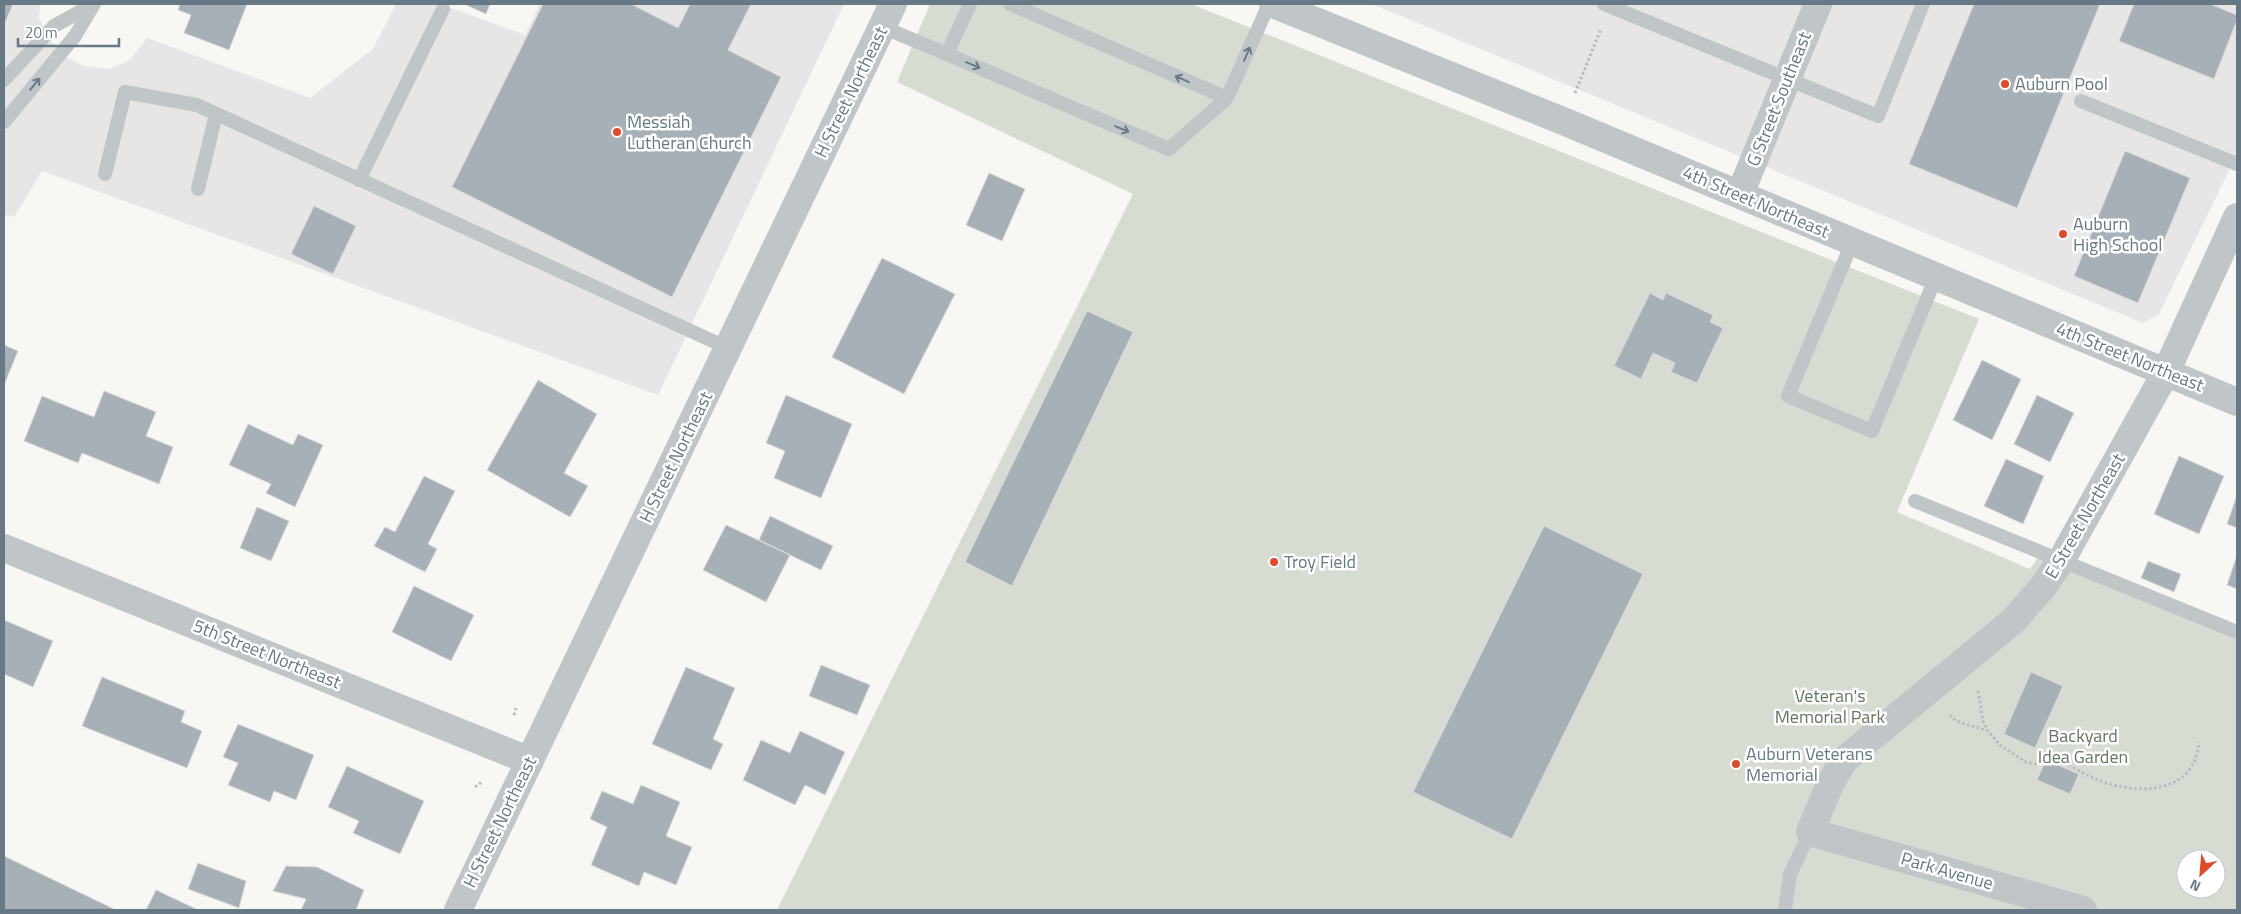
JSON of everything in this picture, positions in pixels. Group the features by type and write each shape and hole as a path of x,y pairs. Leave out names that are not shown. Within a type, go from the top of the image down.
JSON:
{"street":[{"name":"4th Street Northeast","path":"1273,4 1740,194 2237,402"},
{"name":"G Street Southeast","path":"1740,194 1818,4"},
{"name":"H Street Northeast","path":"458,910 888,15"},
{"name":"E Street Northeast","path":"1810,832 1830,784 1844,760 2013,621 2042,588 2062,559 2166,372 2237,217"},
{"name":"5th Street Northeast","path":"4,548 530,761"},
{"name":"Park Avenue","path":"1810,832 2083,910"}],"lane":[{"path":"4,80 54,26 94,4"},
{"path":"4,122 75,36 94,4"},
{"path":"947,54 970,4"},
{"path":"1010,4 1227,98"},
{"path":"888,15 947,54 1169,149 1227,98 1269,4"},
{"path":"1607,5 1878,116 1924,4"},
{"path":"359,180 442,10"},
{"path":"105,174 125,92 197,105 728,348"},
{"path":"2081,101 2237,164"},
{"path":"198,189 216,114"},
{"path":"1852,242 1788,396 1872,431 1936,277"},
{"path":"1915,501 2062,559 2237,632"},
{"path":"1785,910 1790,874 1810,832"}],"path":[{"path":"1563,121 1607,5"},
{"path":"1978,691 1983,721 1988,731 2001,746 2026,762 2035,764 2047,755 2055,757 2100,781 2126,788 2148,789 2171,784 2181,779 2191,768 2198,752 2199,742"},
{"path":"514,715 516,708"},
{"path":"1950,716 1956,721 1988,731"},
{"path":"474,787 482,782"}],"shaded area":[{"path":"4,4 40,4 39,18 48,37 65,57 84,66 109,69 130,60 147,38 310,98 373,49 396,4 440,4 525,35 540,4 844,4 658,395 42,171 14,217 4,215"},
{"name":"Auburn High School","path":"1372,4 2237,4 2237,154 2159,314 2143,323"}],"green space":[{"path":"930,4 1191,4 1979,319 1897,512 2030,569 2042,552 2237,632 2237,910 777,910 1133,194 897,82"}],"building":[{"path":"4,4 13,4 4,25"},
{"path":"180,4 247,4 229,50 184,33 191,15 178,10"},
{"path":"464,4 490,4 486,14"},
{"name":"Messiah Lutheran Church","path":"543,4 631,4 678,28 690,4 751,4 728,50 781,77 672,297 452,187"},
{"name":"Auburn Pool","path":"1974,4 2100,4 2017,208 1909,164"},
{"path":"2134,4 2210,4 2237,15 2237,20 2214,79 2119,41"},
{"path":"2125,151 2190,178 2138,303 2074,276"},
{"path":"989,173 1025,189 1002,241 966,225"},
{"path":"314,206 356,226 333,274 291,254"},
{"path":"882,258 955,294 904,394 832,357"},
{"path":"1650,293 1663,300 1666,293 1713,315 1710,322 1723,328 1697,383 1671,372 1675,363 1653,353 1641,379 1614,366"},
{"path":"1087,311 1133,332 1012,586 965,562"},
{"path":"4,345 18,351 4,385"},
{"path":"1982,360 2021,379 1992,440 1953,420"},
{"path":"538,380 597,414 564,473 588,486 570,517 487,470"},
{"path":"104,391 156,412 146,436 173,447 159,484 82,453 78,463 24,441 42,396 94,417"},
{"path":"786,395 852,424 821,498 774,478 785,451 766,443"},
{"path":"2037,395 2074,413 2050,462 2014,444"},
{"path":"248,424 293,445 298,434 323,445 295,507 266,493 271,484 229,465"},
{"path":"2179,456 2224,476 2199,534 2154,514"},
{"path":"2006,459 2044,476 2023,524 1984,506"},
{"path":"424,476 455,491 428,544 437,549 425,572 374,546 385,527 395,532"},
{"path":"2237,495 2237,528 2227,524"},
{"path":"257,507 289,521 271,561 240,548"},
{"path":"770,516 833,546 821,570 759,540"},
{"path":"726,525 790,555 766,602 703,570"},
{"path":"1544,526 1643,574 1512,839 1413,792"},
{"path":"2237,555 2237,589 2227,585"},
{"path":"2148,561 2181,574 2174,592 2141,578"},
{"path":"414,586 474,615 451,661 392,632"},
{"path":"4,620 53,641 33,687 4,674"},
{"path":"821,665 870,685 857,715 809,696"},
{"path":"686,667 735,688 713,739 723,744 711,770 652,744"},
{"path":"2031,672 2063,686 2035,748 2004,734"},
{"path":"102,677 185,711 181,722 202,731 187,768 82,726"},
{"path":"238,724 314,755 296,800 274,791 270,802 228,785 238,763 223,757"},
{"path":"800,731 845,752 825,795 805,785 795,805 743,780 761,740 790,753"},
{"path":"2046,760 2079,774 2070,794 2037,780"},
{"path":"347,766 424,801 400,854 353,833 359,821 328,807"},
{"path":"641,785 680,802 666,836 692,847 676,885 644,872 639,886 591,865 607,827 590,819 602,791 633,804"},
{"path":"4,856 116,910 4,910"},
{"path":"198,863 246,881 239,908 188,889"},
{"path":"286,866 317,867 364,890 356,910 301,910 306,899 273,891"},
{"path":"156,890 196,909 146,910"}],"place":[{"name":"Auburn Pool","path":"2005,84"},
{"name":"Messiah Lutheran Church","path":"617,132"},
{"name":"Auburn High School","path":"2063,234"},
{"name":"Troy Field","path":"1274,562"},
{"name":"Auburn Veterans Memorial","path":"1736,764"}],"park label":[{"name":"Veteran's Memorial Park","path":"1830,706"},
{"name":"Backyard Idea Garden","path":"2083,746"}]}
